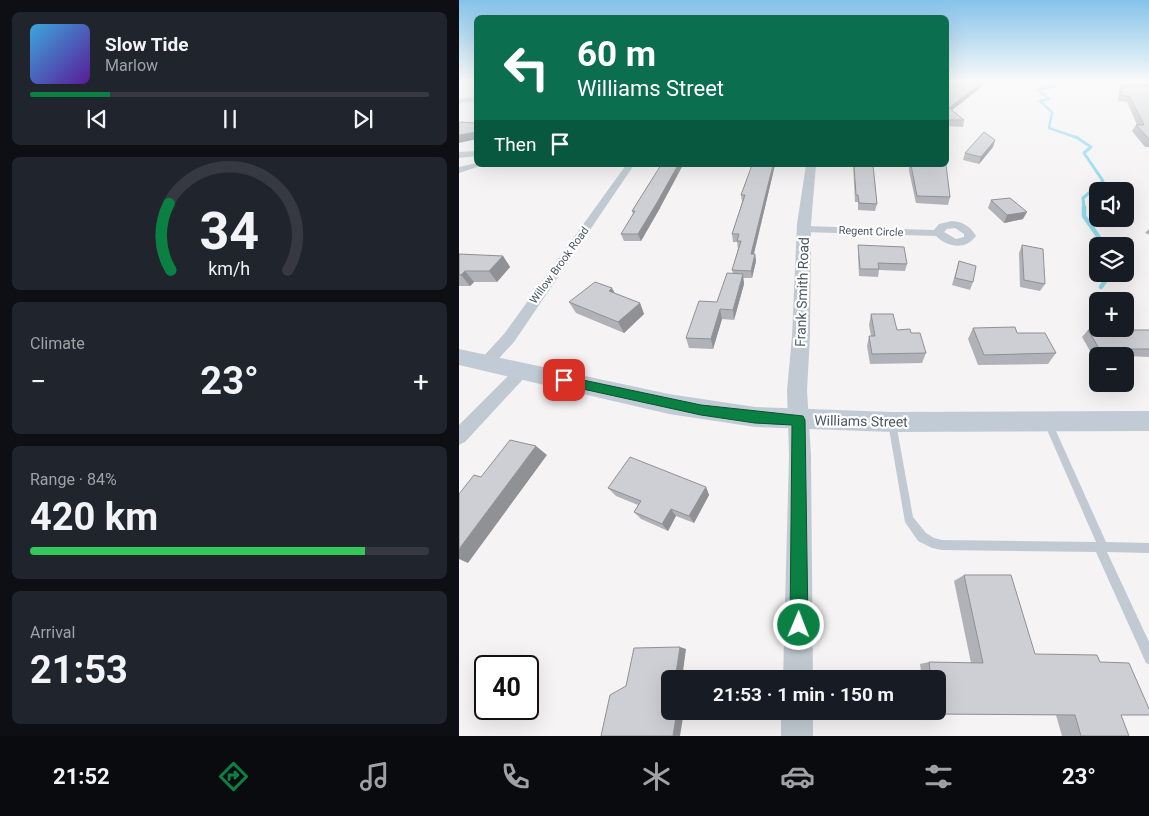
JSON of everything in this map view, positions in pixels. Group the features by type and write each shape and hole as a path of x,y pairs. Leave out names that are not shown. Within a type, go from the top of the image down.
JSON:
{"main road":[{"name":"Williams Street","path":"459,357 701,410 755,417 892,422 1149,421"}],"street":[{"path":"459,155 474,153"},
{"path":"459,170 474,166"},
{"name":"Willow Brook Road","path":"485,363 509,338 629,167"},
{"name":"Frank Smith Road","path":"798,670 800,589 797,390 801,336 804,229 811,167"},
{"name":"Regent Circle","path":"804,229 939,233"},
{"path":"459,437 522,371"},
{"path":"797,720 797,736"}],"lane":[{"path":"892,422 908,519 922,537 931,543 943,545 1149,548"},
{"path":"1047,422 1149,659"}],"building":[{"path":"949,116 959,116 964,120 949,120"},
{"path":"1140,116 1150,116 1150,140 1136,125 1144,125"},
{"path":"459,122 474,123 474,132 459,135"},
{"path":"984,132 995,140 981,157 965,153"},
{"path":"660,167 677,167 638,234 621,234 635,211 632,211"},
{"path":"751,167 773,167 751,254 755,254 751,271 732,270 741,241 737,241 739,234 732,234 745,195 741,195"},
{"path":"854,167 873,167 877,204 859,203 858,195 856,195"},
{"path":"911,167 946,167 950,197 917,196"},
{"path":"1010,198 1027,212 1007,215 991,200"},
{"path":"858,245 904,247 907,264 878,263 879,269 860,269"},
{"path":"1022,245 1043,249 1045,284 1024,280"},
{"path":"459,254 503,256 489,271 465,271 459,275"},
{"path":"959,261 976,266 973,282 955,278"},
{"path":"727,273 743,274 733,310 720,309 711,339 686,338 699,301 717,302"},
{"path":"595,282 612,288 609,291 640,303 618,322 569,302"},
{"path":"871,314 893,314 897,330 910,329 911,333 920,333 926,353 872,354 869,336 875,336"},
{"path":"1015,327 1017,333 1045,333 1056,353 984,355 973,328"},
{"path":"1134,330 1150,330 1150,349 1098,347 1092,337 1134,337"},
{"path":"510,440 536,446 459,549 459,494 474,475 481,477"},
{"path":"630,457 706,487 689,516 671,509 662,524 634,512 641,501 608,488"},
{"path":"964,575 1011,575 1035,654 1097,655 1100,662 1129,663 1150,715 1121,715 1129,736 1081,736 1075,715 946,714 946,670 930,670 929,662 983,663"},
{"path":"680,647 676,670 661,670 661,720 676,720 673,736 601,736 610,695 626,686 634,648"}],"waterway":[{"path":"1051,116 1049,128 1077,138"},
{"path":"1077,138 1091,147 1084,153 1103,181 1083,198 1084,209"},
{"path":"1084,209 1084,216 1099,237"},
{"path":"1101,287 1104,282"}],"route":[{"path":"564,380 701,410 798,420 800,456 799,625"}]}
